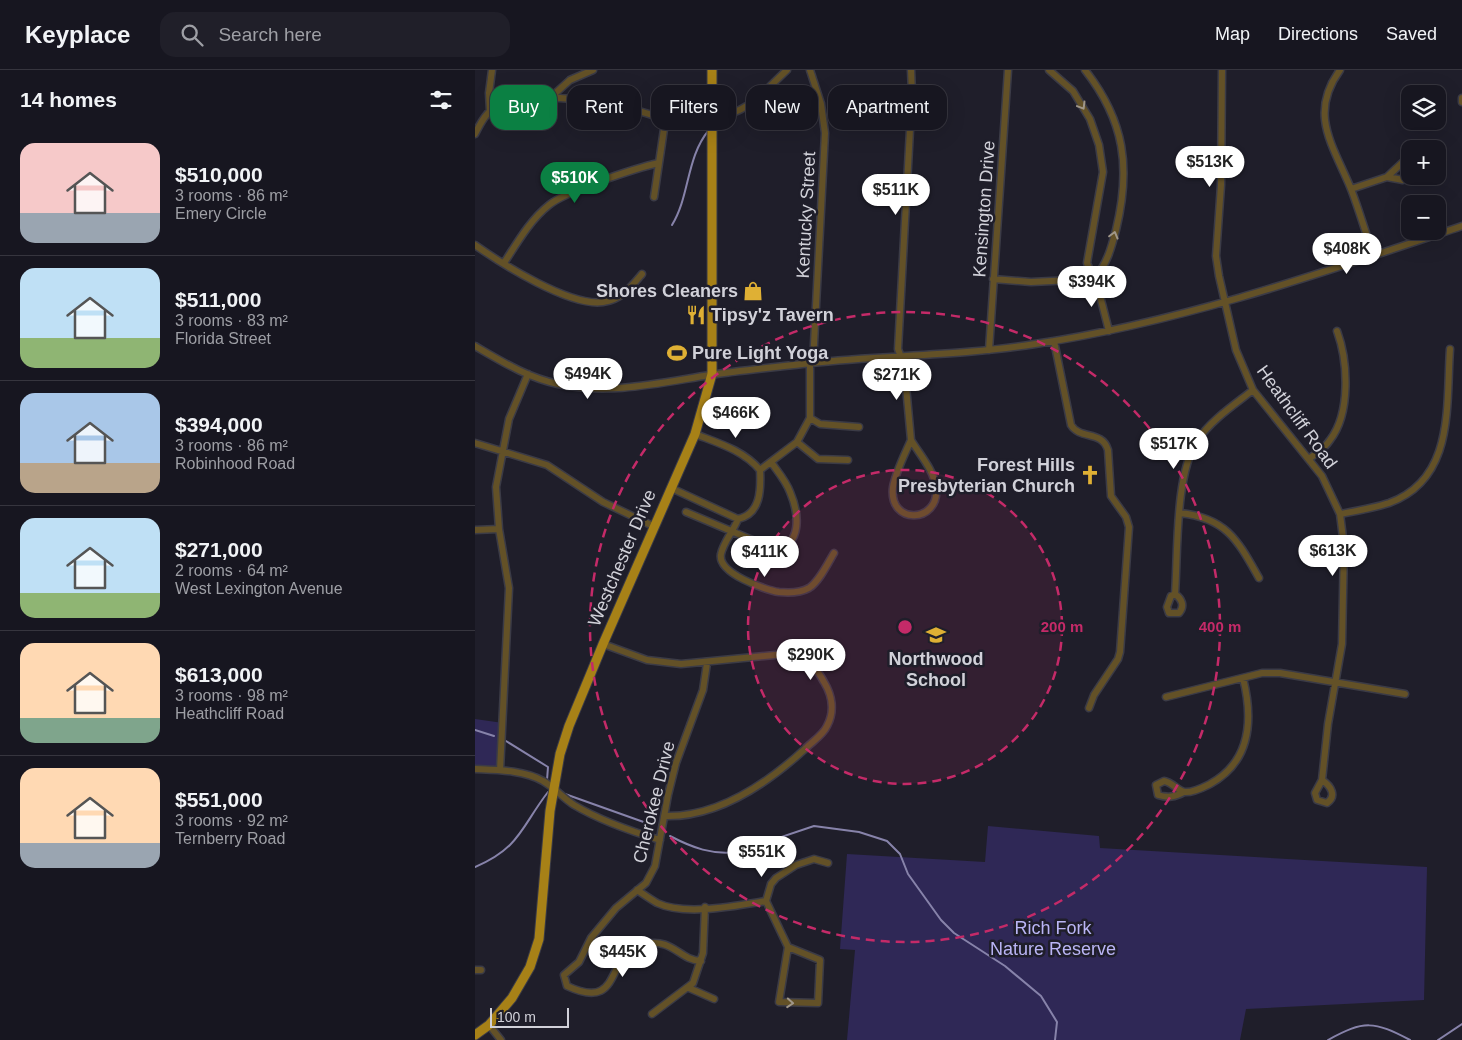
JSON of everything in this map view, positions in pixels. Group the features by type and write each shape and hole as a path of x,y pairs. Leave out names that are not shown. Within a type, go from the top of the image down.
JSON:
{"main road":[{"name":"Westchester Drive","path":"712,70 712,85"},
{"name":"Westchester Drive","path":"475,1035 489,1025 512,998 529,967 539,939 553,788 569,726 653,526 695,434 713,374 713,130"}],"street":[{"path":"491,85 492,70"},
{"path":"557,92 570,80 593,70"},
{"path":"736,113 744,108 787,70"},
{"name":"Kentucky Street","path":"810,70 821,104 825,133 811,363 810,418"},
{"path":"911,70 911,128 898,349 904,365 911,440 930,470 936,490 934,503 928,511 920,515 910,516 900,511 894,501 893,489 897,470 911,440"},
{"name":"Kensington Drive","path":"989,350 1008,70"},
{"path":"1049,70 1073,91 1090,118 1099,145 1102,180 1087,263 1094,279 1109,331"},
{"path":"993,279 1031,282 1094,279 1105,266 1114,238 1121,205 1125,171 1116,124 1099,87 1085,70"},
{"name":"Heathcliff Road","path":"1222,70 1221,185 1216,256 1239,362 1253,390 1310,458 1323,477 1340,514 1344,546 1342,627 1322,780"},
{"path":"1340,70 1329,84 1324,102 1324,118 1327,134 1351,189 1373,255"},
{"path":"557,99 587,102 655,116 662,122 664,129 654,197"},
{"path":"475,134 481,120 490,111"},
{"path":"504,263 535,219 548,206 586,188 659,163"},
{"path":"1351,189 1387,177 1401,164"},
{"path":"1387,177 1401,180"},
{"path":"475,346 528,374 556,384 589,389 646,386 713,374 811,363 989,350 1109,331 1225,303 1462,226"},
{"path":"475,245 559,293 594,303 616,298 625,293 641,274"},
{"path":"1310,458 1331,439 1342,413 1345,356 1337,331"},
{"path":"1054,341 1071,424 1077,432 1095,436 1105,443 1108,450 1111,496 1126,517 1129,527 1120,652 1118,659 1094,695 1089,708"},
{"path":"1340,514 1390,502 1422,482 1435,465 1444,436 1450,349"},
{"path":"500,770 509,588 499,529 495,487 509,419 528,374"},
{"path":"1175,594 1182,479 1189,456 1198,440 1212,423 1253,390"},
{"path":"760,470 797,442 810,418 821,424 859,427"},
{"path":"671,488 738,519 745,518 757,503 761,490 760,470 743,454 695,434"},
{"path":"797,442 818,459 847,460"},
{"path":"475,443 547,465 603,502 653,526"},
{"path":"686,512 774,549 785,548 793,539 796,524 794,503 786,483 771,462"},
{"path":"1180,513 1197,515 1211,520 1233,535 1259,578"},
{"path":"738,519 721,554 722,562 732,573 761,588 779,592 797,592 811,587 834,553"},
{"path":"475,530 499,529"},
{"path":"603,644 647,660 681,664 707,663 787,653 803,656 818,671 831,698 831,718 823,732 798,756 754,788 711,810 689,816 664,816"},
{"name":"Cherokee Drive","path":"701,961 687,957 661,942 639,945 626,954 608,985 600,992 582,994 567,986 564,978 565,974 579,962 599,927 616,908 646,883 655,866 664,816 677,763 703,690 707,663"},
{"path":"1166,698 1262,673 1280,673 1405,694"},
{"path":"1184,792 1202,788 1214,782 1229,768 1239,754 1247,736 1250,716 1243,678"},
{"path":"475,769 500,770 535,778 553,788 574,804 606,822 660,840"},
{"path":"788,947 820,960 818,1003 779,1002 788,947 766,901 771,884 775,878 796,865 814,858 828,862"},
{"path":"637,890 657,903 680,908 705,907 716,909 766,901"},
{"path":"652,1014 689,988 701,961 705,907"},
{"path":"689,988 714,999"},
{"path":"489,1025 501,1040"}],"green space":[{"path":"475,719 503,723 500,770 475,769"},
{"name":"Rich Fork Nature Reserve","path":"988,826 1099,836 1100,848 1427,867 1424,1000 1246,1009 1240,1040 847,1040 855,950 840,949 847,854 985,862"}],"waterway":[{"path":"672,225 682,202 696,152 709,130"},
{"path":"475,730 494,736"},
{"path":"506,741 548,767 547,780"},
{"path":"475,867 490,860 511,844 548,792"},
{"path":"565,794 652,825"},
{"path":"670,836 703,850 728,853 737,852 814,826 859,832 887,841 900,854 908,874 941,920 954,933 1005,966 1041,996 1057,1022 1055,1040"},
{"path":"1438,1040 1462,1024"},
{"path":"1328,1040 1340,1033 1369,1025 1387,1029 1410,1040"}],"place":[{"name":"Shores Cleaners","path":"753,291"},
{"name":"Tipsy'z Tavern","path":"696,315"},
{"name":"Pure Light Yoga","path":"677,353"},
{"name":"Forest Hills Presbyterian Church","path":"1090,475"},
{"name":"Northwood School","path":"936,635"}]}
